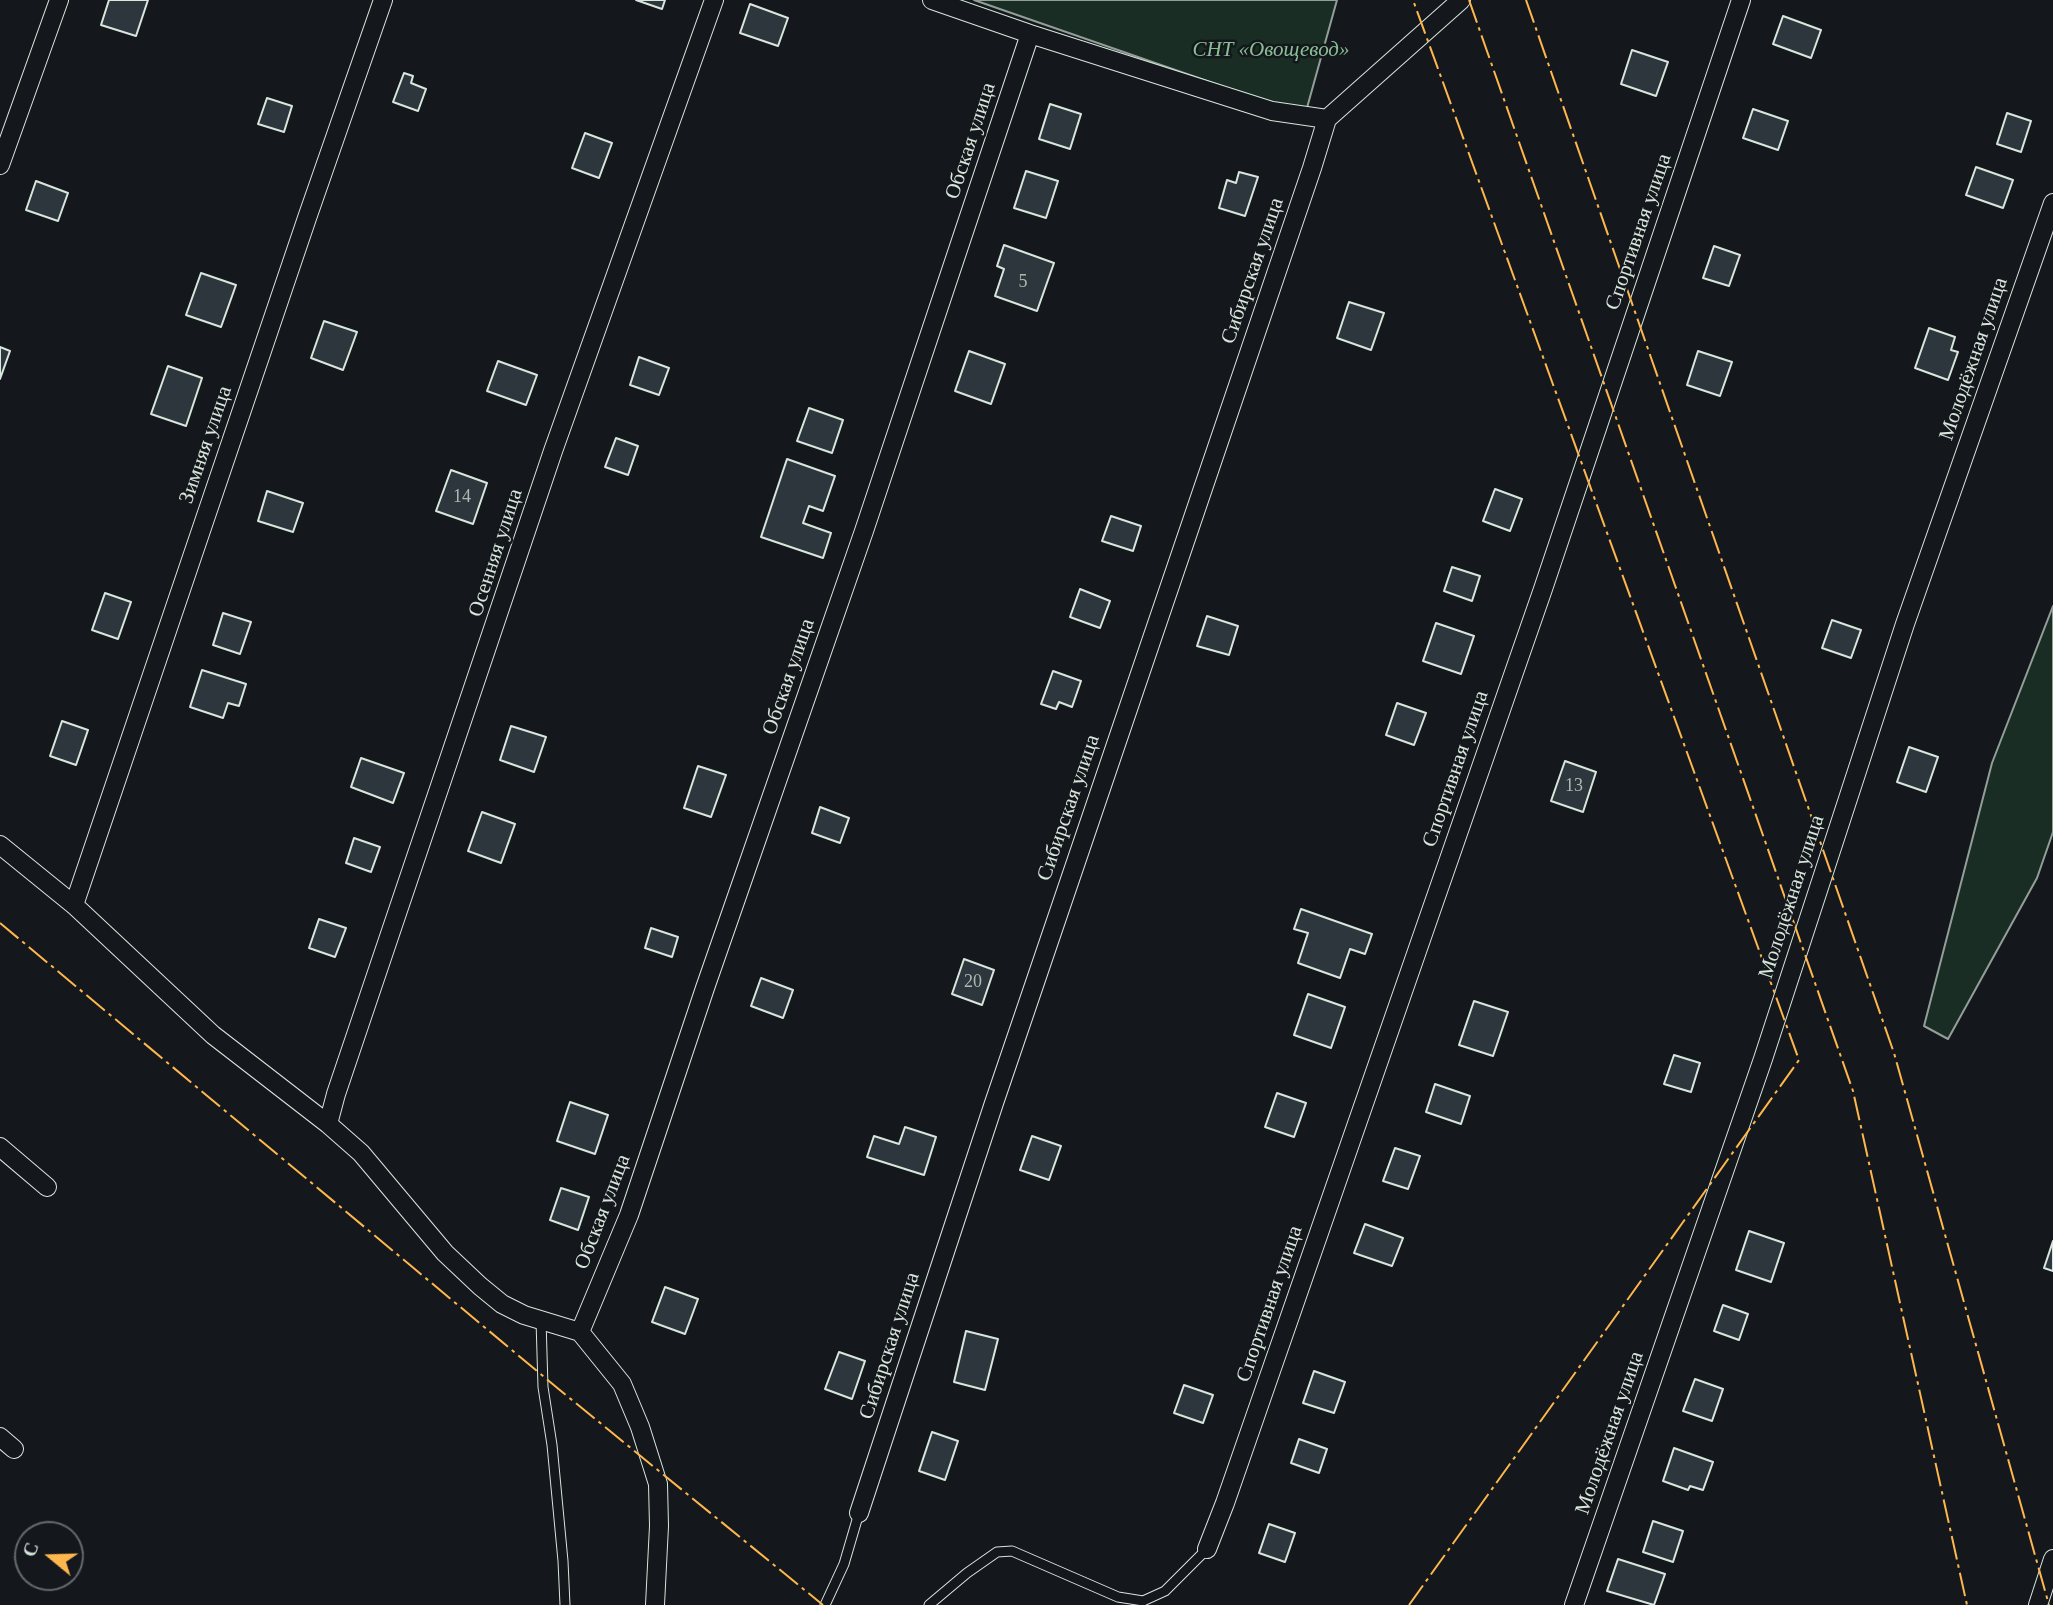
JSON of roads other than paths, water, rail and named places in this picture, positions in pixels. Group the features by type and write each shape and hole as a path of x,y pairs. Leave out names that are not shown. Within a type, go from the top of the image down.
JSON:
{"street":[{"path":"0,165 59,0"},
{"name":"Зимняя улица","path":"74,905 383,0"},
{"name":"Осенняя улица","path":"328,1124 340,1081 553,451 714,0"},
{"path":"932,0 1272,111 1327,119 1461,0"},
{"name":"Спортивная улица","path":"1207,1549 1230,1491 1543,589 1741,0"},
{"name":"Обская улица","path":"580,1332 629,1216 864,531 1030,34"},
{"name":"Сибирская улица","path":"859,1513 993,1103 1327,119"},
{"name":"Молодёжная улица","path":"1574,1605 1763,1059 1905,624 2053,203"},
{"path":"0,845 74,905 213,1035 328,1124 361,1153 445,1253 480,1286 502,1304 524,1315 580,1332 622,1384 640,1427 658,1484 655,1605"},
{"path":"0,1147 47,1187"},
{"path":"2038,1605 2053,1559"}],"lane":[{"path":"541,1320 543,1387 552,1445 565,1605"},
{"path":"825,1605 844,1564 859,1513"},
{"path":"929,1605 997,1552 1012,1551 1118,1597 1143,1601 1165,1591 1207,1549"}],"park label":[{"name":"СНТ «Овощевод»","path":"1271,50"}]}
